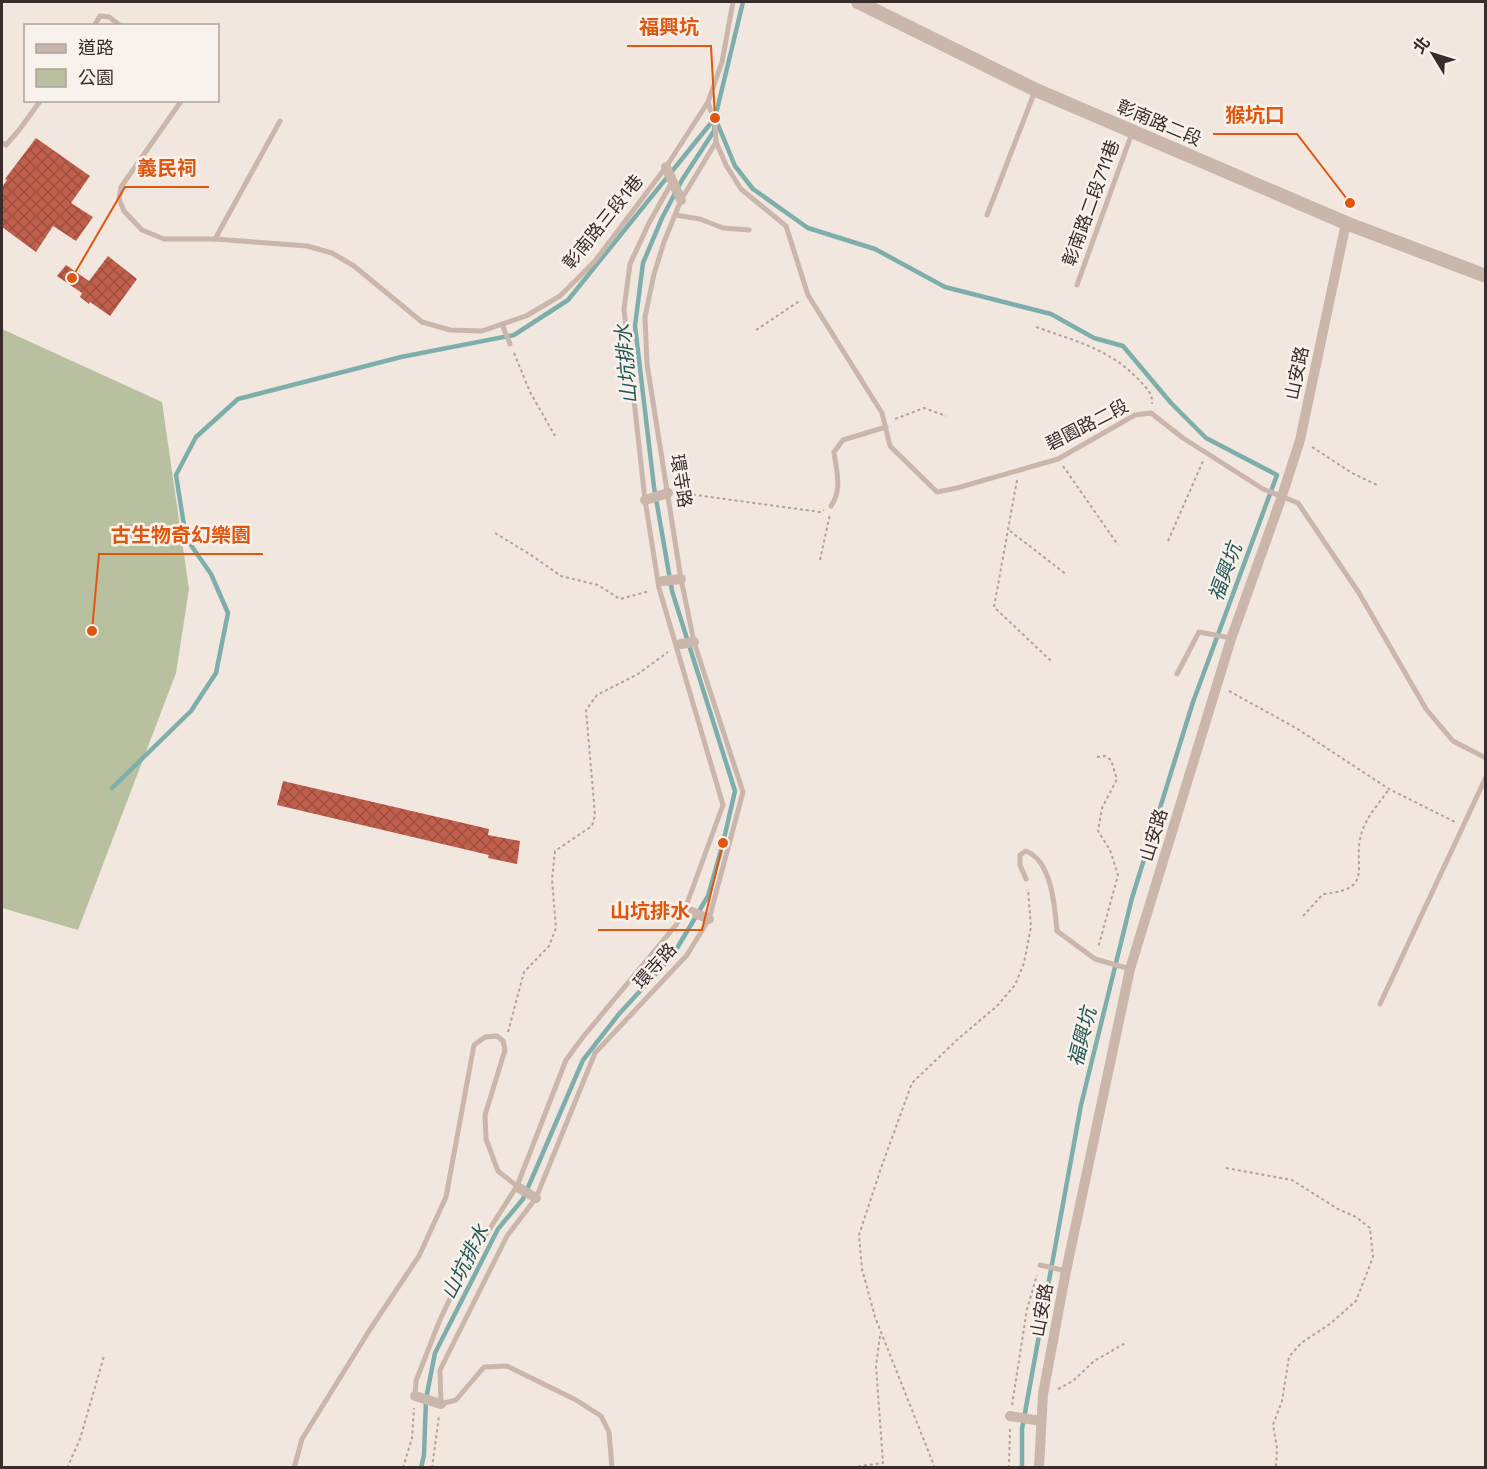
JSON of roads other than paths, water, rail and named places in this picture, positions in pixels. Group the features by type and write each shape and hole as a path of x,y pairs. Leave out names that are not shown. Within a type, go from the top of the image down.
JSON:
{"street":[{"name":"彰南路二段","path":"858,2 1036,90 1346,223 1485,276"},
{"path":"666,167 681,200"},
{"name":"山安路","path":"1039,1467 1044,1394 1066,1271 1130,969 1231,639 1300,440 1346,223"},
{"path":"646,500 664,495"},
{"path":"685,909 703,917"},
{"path":"518,1187 533,1196"},
{"path":"417,1397 437,1402"},
{"path":"1010,1416 1041,1421"}],"lane":[{"name":"彰南路三段1巷","path":"181,102 121,188 120,206 142,230 164,239 215,239 307,246 332,254 354,266 422,322 450,330 482,331 526,316 560,296 595,261 666,167 708,102 722,62 734,2"},
{"path":"95,24 100,16 109,16 119,24"},
{"path":"987,215 1036,90"},
{"path":"2,143 6,145 39,102"},
{"name":"碧園路二段","path":"708,102 715,124 716,142 726,165 741,189 786,225 808,295 882,413 890,446 937,492 1058,459 1135,415 1151,413 1183,438 1263,489 1298,503 1359,593 1426,709 1453,741 1485,758"},
{"path":"215,239 280,122"},
{"name":"彰南路二段711巷","path":"1077,285 1133,131"},
{"name":"環寺路","path":"437,1402 440,1370 507,1236 533,1196 595,1053 687,955 703,917 743,792 686,643 669,582 664,495 647,364 645,317 654,274 681,200 716,142"},
{"name":"環寺路","path":"417,1397 416,1381 439,1322 464,1269 518,1187 566,1060 676,925 685,909 723,805 686,643 646,500 624,309 630,264 672,182"},
{"path":"675,215 700,219 723,228 748,230"},
{"path":"502,324 510,344"},
{"path":"831,506 836,499 839,481 834,452 843,440 886,427"},
{"path":"1177,674 1199,632 1231,639"},
{"path":"1380,1004 1485,777"},
{"path":"1026,879 1020,865 1020,855 1026,851 1033,854 1043,868 1052,888 1058,931 1095,959 1130,969"},
{"path":"294,1467 302,1439 419,1256 446,1197 474,1045 485,1037 497,1036 503,1041 505,1050 485,1115 486,1139 498,1171 518,1187"},
{"path":"1040,1265 1066,1271"},
{"path":"437,1402 456,1400 484,1367 507,1366 576,1400 601,1416 609,1432 612,1467"}],"waterway":[{"name":"山坑排水","path":"421,1468 424,1455 426,1399 435,1353 498,1229 523,1199 583,1060 619,1014 673,955 708,896 735,791 672,591 654,487 635,326 643,263 662,218 682,180 714,131 715,118 743,2"},
{"path":"112,788 191,711 216,673 228,613 211,574 186,538 176,475 196,437 238,399 401,357 514,335 568,300 715,118"},
{"name":"福興坑","path":"716,120 735,166 753,189 808,228 875,249 945,287 1051,314 1094,338 1123,346 1171,403 1206,438 1277,475 1193,702 1132,898 1081,1105 1022,1429 1022,1468"}],"place":[{"name":"福興坑","path":"715,118"},
{"name":"猴坑口","path":"1350,203"},
{"name":"義民祠","path":"72,278"},
{"name":"古生物奇幻樂園","path":"92,631"},
{"name":"山坑排水","path":"723,843"}]}
